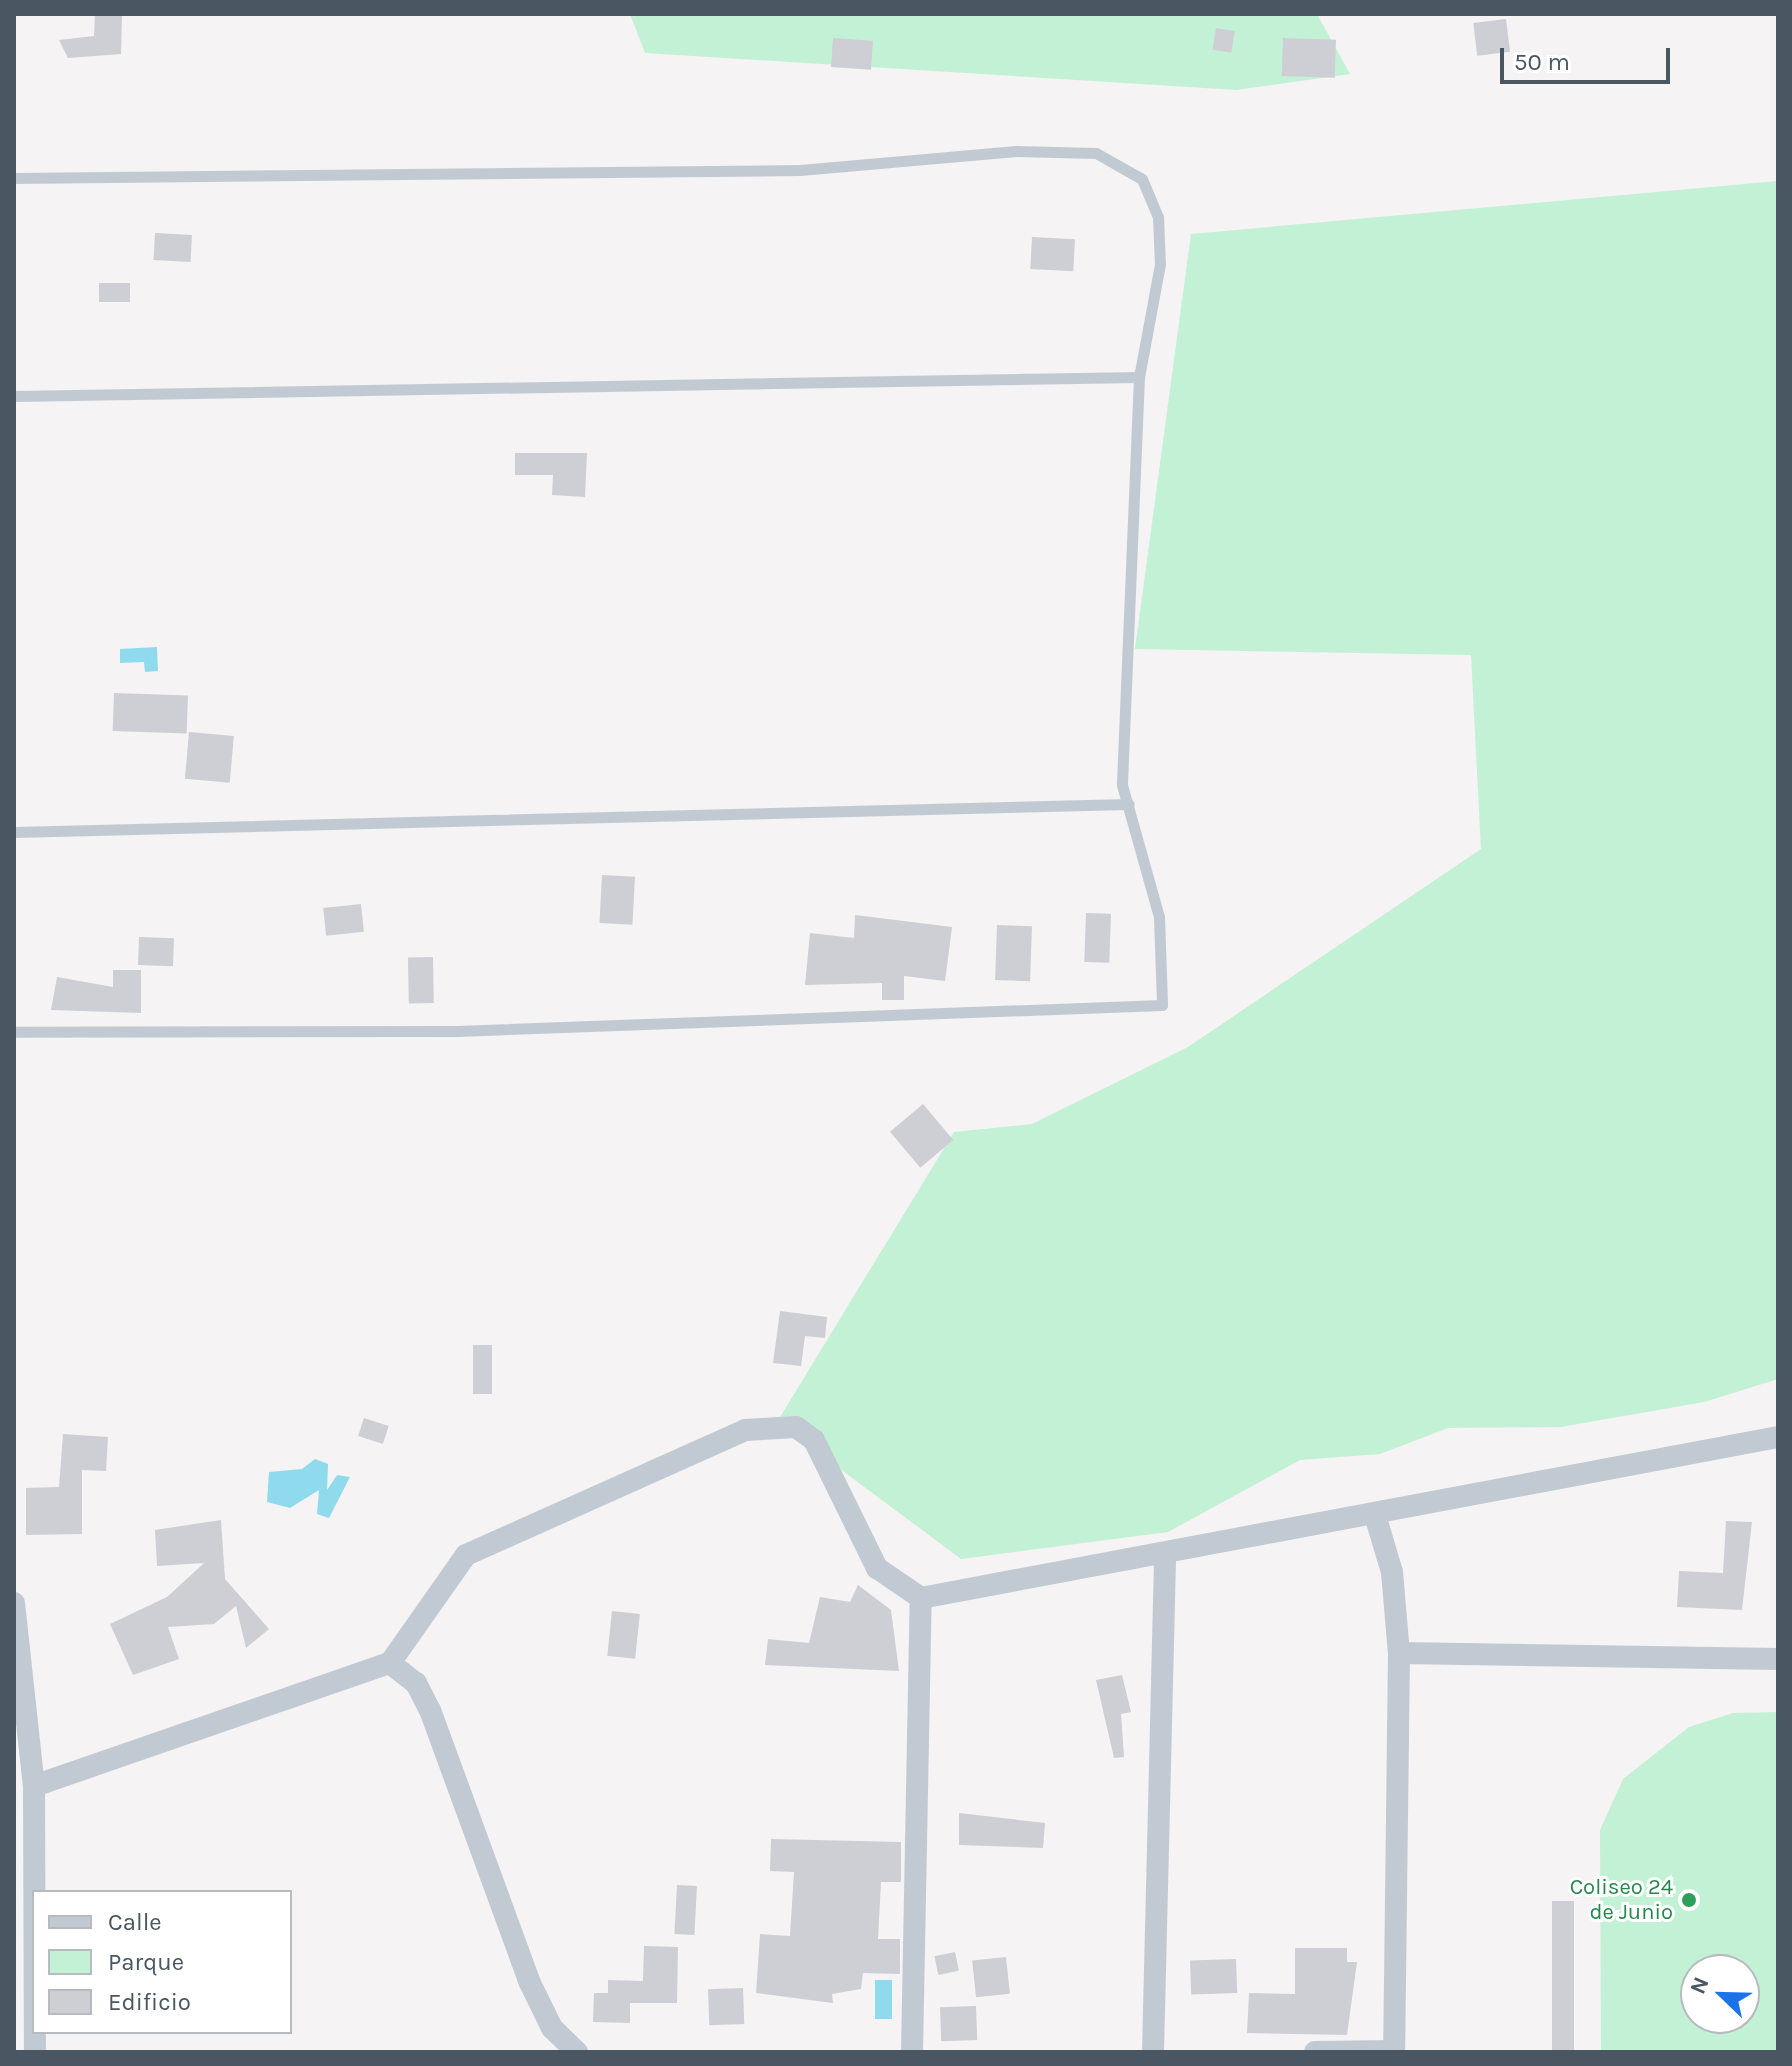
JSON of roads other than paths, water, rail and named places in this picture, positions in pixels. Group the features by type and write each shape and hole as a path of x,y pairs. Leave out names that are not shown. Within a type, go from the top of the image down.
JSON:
{"street":[{"path":"34,1786 390,1663 466,1555 745,1430 796,1427 814,1440 877,1568 921,1598 1165,1555 1778,1437"},
{"path":"1315,2052 1394,2052 1399,1653 1392,1572 1375,1515"},
{"path":"1153,2052 1165,1555"},
{"path":"912,2052 921,1598"},
{"path":"14,1603 17,1694 34,1786 34,1890"},
{"path":"1399,1653 1778,1659"},
{"path":"390,1663 416,1683 430,1710 529,1981 552,2028 577,2052"}],"lane":[{"path":"14,178 800,170 1016,151 1096,153 1142,179 1158,217 1160,264 1139,377 1122,715 1129,804 1159,917 1162,1005 457,1031 14,1032"},
{"path":"14,396 1139,377"},
{"path":"14,832 1129,804"}],"water":[{"path":"157,647 158,671 145,672 144,662 120,663 120,649"},
{"path":"315,1459 328,1464 327,1490 337,1475 350,1477 329,1518 317,1514 319,1490 290,1508 267,1502 269,1472 302,1469"},
{"path":"875,1980 892,1980 892,2019 875,2019"}],"place":[{"name":"Coliseo 24 de Junio","path":"1689,1900"}]}
